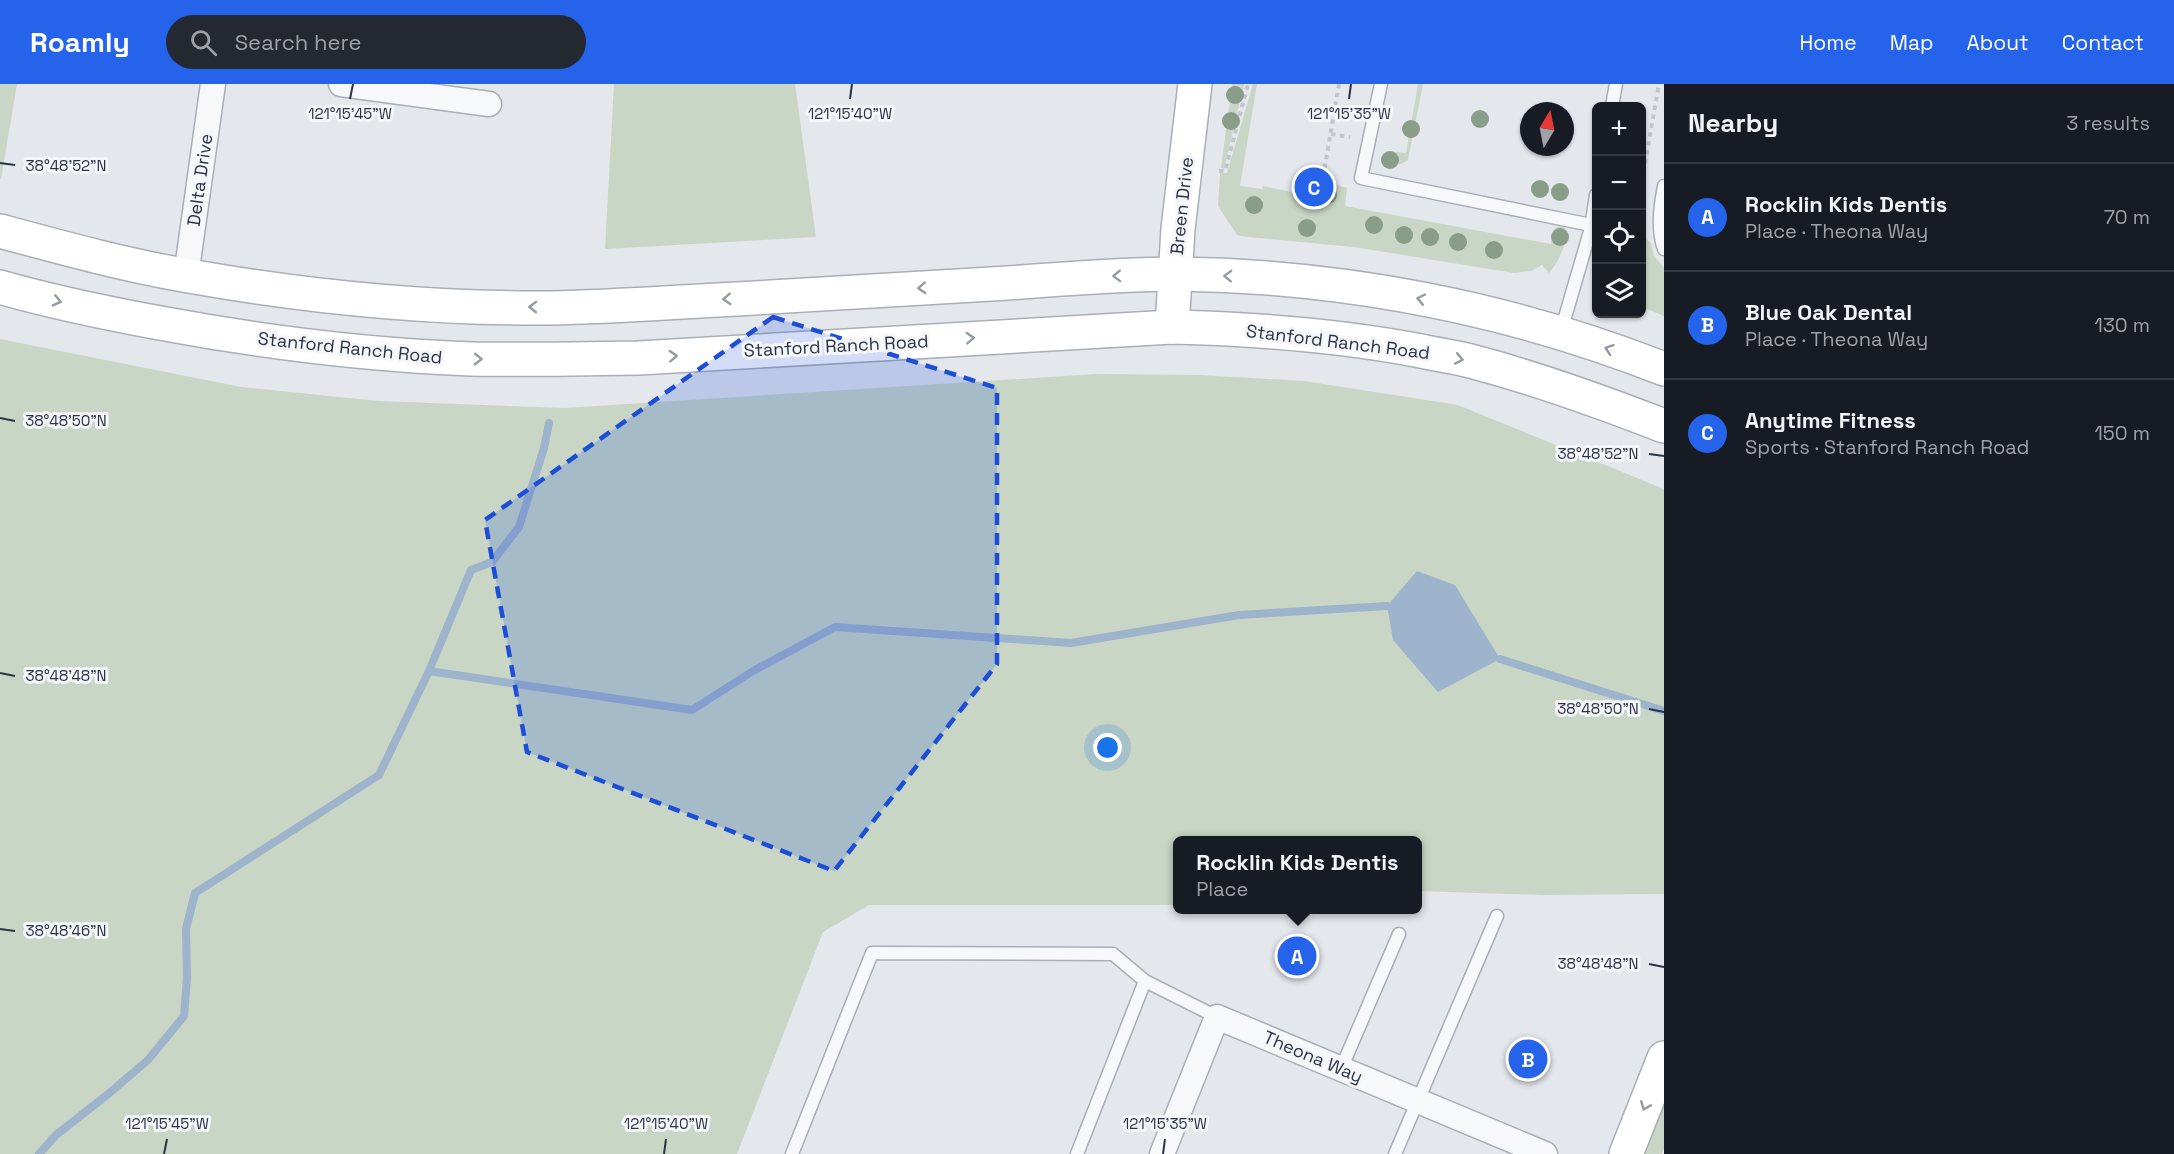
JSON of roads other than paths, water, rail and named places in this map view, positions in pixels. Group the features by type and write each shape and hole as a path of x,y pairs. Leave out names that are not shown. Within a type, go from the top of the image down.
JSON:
{"main road":[{"name":"Breen Drive","path":"1172,327 1178,229 1195,84"},
{"path":"0,231 111,260 186,276 348,297 465,306 551,308 656,304 1175,274 1317,282 1401,295 1485,312 1561,332 1664,369"},
{"name":"Stanford Ranch Road","path":"0,287 103,312 259,340 400,355 470,358 553,360 639,358 1172,327 1240,329 1313,335 1389,345 1473,361 1664,426"},
{"path":"1626,1154 1664,1058"}],"street":[{"name":"Delta Drive","path":"186,276 213,84"},
{"path":"341,84 489,104"},
{"path":"1162,1154 1217,1017"},
{"name":"Theona Way","path":"1217,1017 1545,1154"}],"lane":[{"path":"1381,84 1361,178 1591,225"},
{"path":"1613,102 1616,84"},
{"path":"1664,186 1660,209 1661,240 1664,249"},
{"path":"1561,332 1594,210"},
{"path":"1395,1154 1497,916"},
{"path":"1341,1069 1399,934"},
{"path":"792,1154 872,953 1113,954 1145,981 1217,1017"},
{"path":"1077,1154 1145,981"}],"water":[{"path":"1417,571 1455,585 1500,659 1438,692 1393,640 1387,606"}],"waterway":[{"path":"429,671 471,570 492,562 519,527 544,448 549,423"},
{"path":"39,1154 56,1135 148,1060 184,1016 187,977 186,929 195,893 379,775 429,671 692,710 753,671 835,627 1071,643 1239,615 1387,606"},
{"path":"1500,659 1664,711"}],"place":[{"name":"Anytime Fitness","path":"1314,187"},
{"name":"Rocklin Kids Dentis","path":"1297,956"},
{"name":"Blue Oak Dental","path":"1528,1059"}]}
